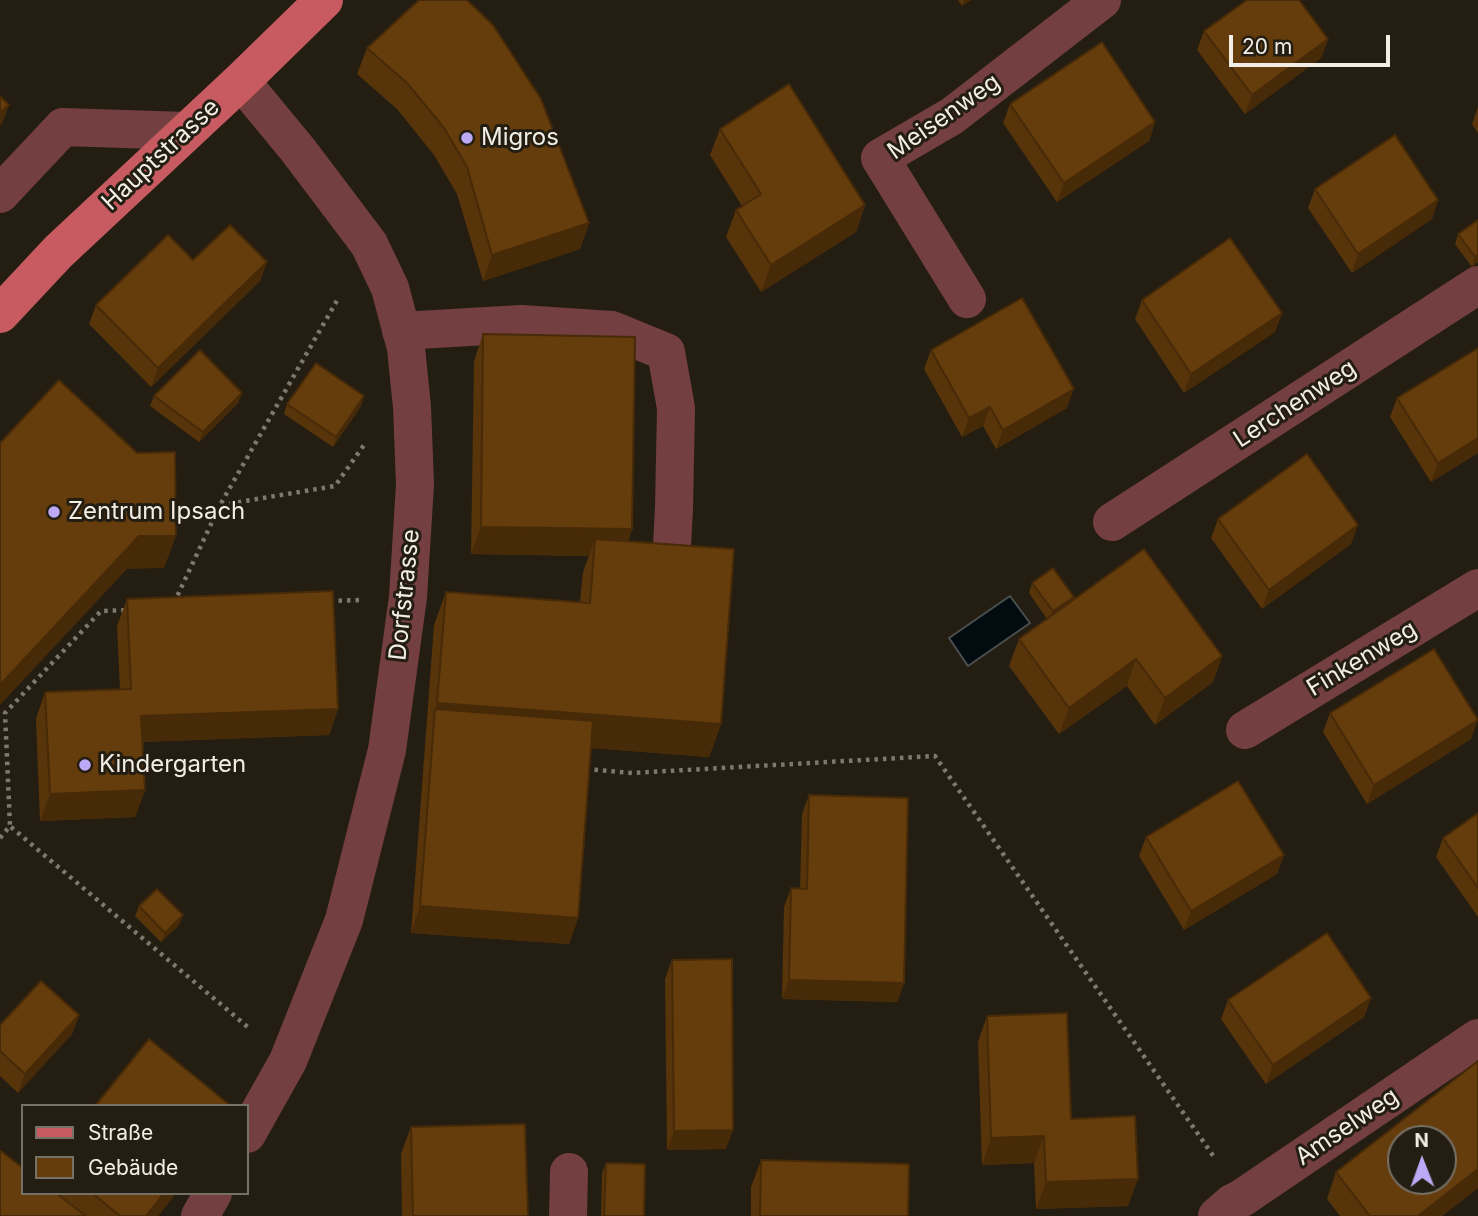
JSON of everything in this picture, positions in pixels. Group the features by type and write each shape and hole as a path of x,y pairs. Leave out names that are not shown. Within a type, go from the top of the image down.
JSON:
{"main road":[{"name":"Hauptstrasse","path":"0,314 58,252 324,0"}],"street":[{"name":"Meisenweg","path":"967,299 880,158 952,116 1102,0"},
{"name":"Dorfstrasse","path":"241,81 298,150 369,244 390,289 406,348 415,484 408,597 387,750 344,920 288,1061 248,1132"},
{"path":"0,194 63,127 186,131"},
{"name":"Lerchenweg","path":"1112,522 1478,285"},
{"path":"401,331 521,324 612,330 666,352 676,408 671,566"},
{"name":"Finkenweg","path":"1245,730 1478,588"},
{"name":"Amselweg","path":"1230,1207 1478,1038"},
{"path":"568,1216 569,1172"},
{"path":"200,1216 212,1195"}],"path":[{"path":"172,608 220,505 369,244"},
{"path":"220,505 335,486 364,444"},
{"path":"324,601 408,597"},
{"path":"0,838 10,826 5,713 101,611 136,609"},
{"path":"577,768 632,773 935,756 1230,1207"},
{"path":"10,826 288,1061"}],"shaded area":[{"path":"1010,596 1030,623 968,666 949,638"}],"building":[{"path":"419,0 467,0 493,25 541,99 589,223 492,255 467,167 444,128 407,83 367,48"},
{"path":"1247,0 1299,0 1328,39 1252,95 1204,31"},
{"path":"1102,42 1155,122 1064,183 1010,104"},
{"path":"789,84 865,205 771,265 736,210 761,194 720,129"},
{"path":"0,96 9,105 0,113"},
{"path":"1395,135 1438,200 1358,254 1315,189"},
{"path":"1478,220 1478,255 1475,257 1458,234"},
{"path":"230,225 267,262 158,368 96,305 168,235 193,260"},
{"path":"1230,238 1282,313 1191,374 1142,300"},
{"path":"1022,298 1074,389 1003,430 990,407 969,418 931,350"},
{"path":"483,334 635,337 632,529 481,527"},
{"path":"1478,348 1478,438 1438,463 1397,398"},
{"path":"200,350 242,393 203,432 154,396"},
{"path":"316,363 364,396 336,437 287,404"},
{"path":"59,380 137,453 175,452 176,536 139,536 0,685 0,443"},
{"path":"1307,454 1358,525 1269,590 1218,519"},
{"path":"595,539 734,549 721,724 437,703 446,592 590,603"},
{"path":"1144,549 1222,656 1165,698 1136,659 1069,708 1019,639"},
{"path":"1053,568 1074,597 1053,611 1032,583"},
{"path":"333,591 338,709 141,716 145,790 50,794 45,692 131,689 127,599"},
{"path":"1434,649 1478,720 1374,785 1330,713"},
{"path":"435,709 593,721 578,918 420,906"},
{"path":"1238,781 1284,855 1191,911 1146,837"},
{"path":"809,795 908,798 904,983 789,980 791,888 807,889"},
{"path":"1478,813 1478,888 1443,838"},
{"path":"157,889 183,915 165,933 139,906"},
{"path":"1327,933 1371,998 1273,1065 1228,1000"},
{"path":"732,959 733,1130 674,1131 672,960"},
{"path":"41,981 79,1015 25,1074 0,1051 0,1025"},
{"path":"1067,1013 1071,1119 1135,1116 1138,1179 1046,1182 1044,1136 991,1138 987,1016"},
{"path":"149,1039 229,1104 97,1104"},
{"path":"1478,1061 1478,1169 1457,1185 1457,1125 1396,1125"},
{"path":"525,1124 528,1216 413,1216 411,1127"},
{"path":"1387,1132 1387,1195 1445,1195 1418,1216 1370,1216 1336,1172"},
{"path":"1,1151 21,1166 21,1195 59,1195 86,1216 0,1216"},
{"path":"761,1160 909,1164 908,1216 760,1216"},
{"path":"606,1163 645,1164 644,1216 604,1216"},
{"path":"94,1195 162,1195 146,1216 120,1216"}],"place":[{"name":"Migros","path":"467,138"},
{"name":"Zentrum Ipsach","path":"54,512"},
{"name":"Kindergarten","path":"85,765"}]}
